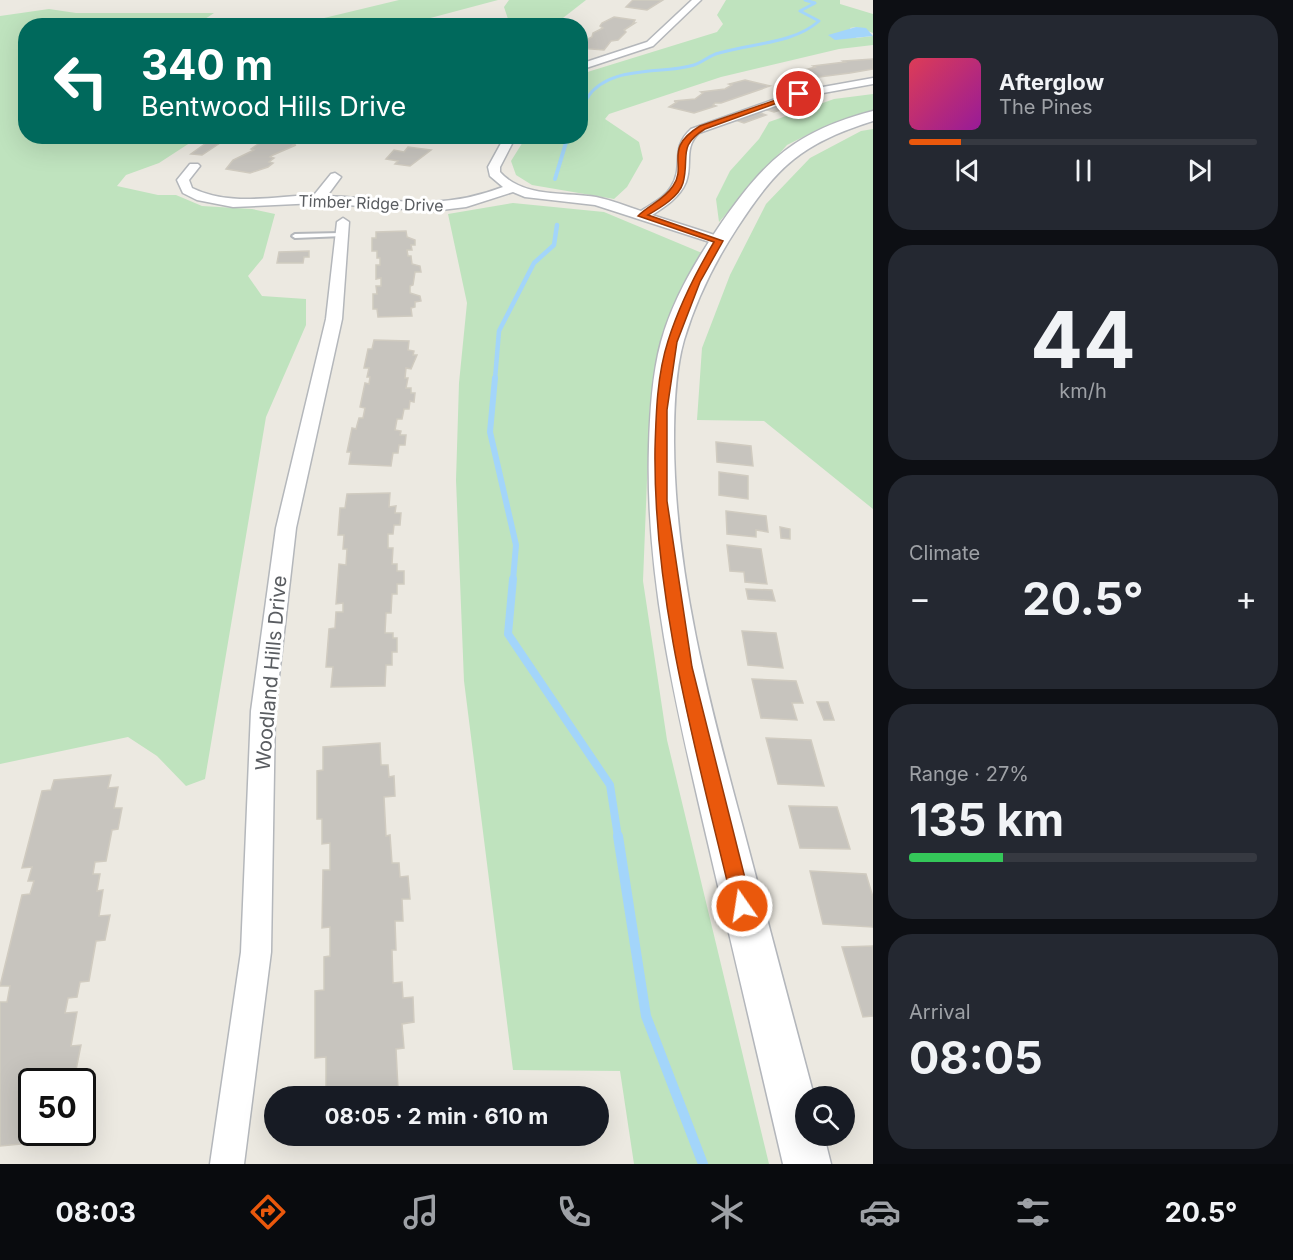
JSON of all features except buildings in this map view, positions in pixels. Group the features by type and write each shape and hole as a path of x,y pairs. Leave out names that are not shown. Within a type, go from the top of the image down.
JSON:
{"main road":[{"path":"807,1164 684,667 661,501 662,410 672,342 695,282 716,245 749,196 790,153 829,130 873,116"}],"street":[{"path":"588,64 650,44 697,0"},
{"path":"642,216 663,202 679,184 683,143 696,131 799,94 873,81"},
{"path":"507,144 494,167 494,173 511,188 539,196 597,201 642,216 664,230 716,245"},
{"name":"Timber Ridge Drive","path":"194,166 186,173 184,184 193,194 205,199 246,202 318,199 448,206 489,197 511,188"},
{"path":"318,199 335,177"},
{"name":"Woodland Hills Drive","path":"227,1164 255,952 263,711 286,528 334,319 342,229"}],"lane":[{"path":"295,236 342,229"}],"green space":[{"path":"399,0 498,0 430,18 324,18"},
{"path":"509,0 586,0 563,18 508,18 504,7"},
{"path":"726,0 840,0 840,4 873,14 873,33 856,27 850,28 856,38 873,36 873,45 839,49 721,77 609,114 605,119 639,142 643,159 627,187 614,199 532,185 516,175 511,161 522,144 588,144 588,72 717,32 723,24 717,15"},
{"path":"49,9 76,13 214,13 206,18 18,18 18,144 188,144 159,163 126,175 117,186 158,195 176,195 202,206 252,209 275,214 263,258 248,276 262,296 306,299 306,325 266,417 205,779 186,786 157,756 128,737 0,764 0,16"},
{"path":"873,94 873,113 817,130 787,145 719,222 716,199 730,171 759,139 769,122 834,99"},
{"path":"873,129 873,509 764,421 697,420 702,348 730,275 766,204 810,158 861,131"},
{"path":"513,203 604,212 702,253 663,332 650,404 643,581 667,740 769,1164 634,1164 620,1071 513,1070 464,681 456,480 459,383 467,303 448,214"}],"water":[{"path":"856,27 866,28 873,36 835,40 828,35"}],"waterway":[{"path":"588,97 597,87 622,75 694,65 716,54 785,39 809,29 819,21 800,11 815,3 805,0"},
{"path":"555,179 566,144"},
{"path":"495,379 499,331 534,263 554,245 557,225"},
{"path":"495,378 490,432 516,545 513,580"},
{"path":"513,579 508,634 610,785 618,837"},
{"path":"618,836 646,1016 703,1164"}],"route":[{"path":"742,906 684,667 661,501 662,410 672,342 695,282 719,241 642,216 670,196 679,184 682,175 682,147 688,136 702,128 799,94"}]}
